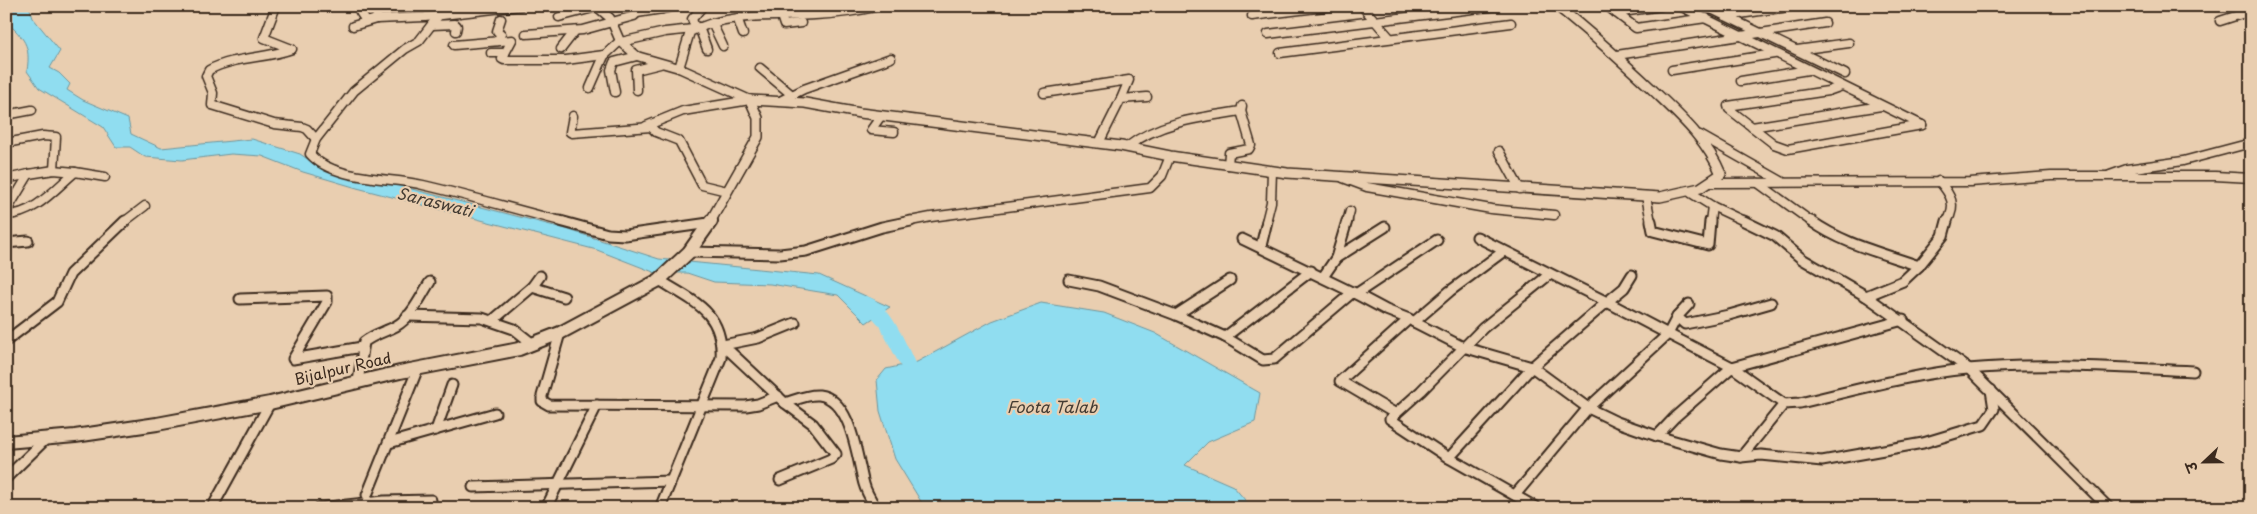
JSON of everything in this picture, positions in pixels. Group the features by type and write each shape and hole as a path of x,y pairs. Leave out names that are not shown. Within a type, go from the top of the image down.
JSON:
{"main road":[{"path":"750,100 782,100 822,104 881,116 1099,143 1272,171 1338,177 1660,197 1691,193 1711,183 1721,174 1716,158 1700,135 1616,54 1557,6"},
{"name":"Bijalpur Road","path":"6,442 157,424 270,402 533,344 560,333 664,277 689,254 758,138 760,120 758,111 750,100"}],"street":[{"path":"276,6 264,38 292,49 281,53 242,58 209,70 206,76 213,93 212,106 274,124 302,127 307,129 316,139"},
{"path":"365,6 360,12 366,21"},
{"path":"376,19 380,6"},
{"path":"353,26 376,19 425,18 476,9 520,6"},
{"path":"526,34 575,31 634,16 635,9 676,6"},
{"path":"703,6 692,19 707,49"},
{"path":"454,45 513,41 502,59 566,60 604,54 621,42 666,32 696,28 712,23 781,16 804,8 850,6"},
{"path":"790,14 843,14 880,6"},
{"path":"1252,16 1333,6"},
{"path":"1362,6 1390,38"},
{"path":"1268,34 1497,6"},
{"path":"1607,6 1636,28 1706,18"},
{"path":"1616,13 1662,6"},
{"path":"1680,6 1774,54 1842,86 1922,125 1788,149 1774,144 1729,109 1728,106 1828,91 1842,86"},
{"path":"1705,6 1845,74"},
{"path":"1725,16 1795,6"},
{"path":"559,17 597,7 611,21 621,42 636,56 679,68 750,100"},
{"path":"2220,21 2251,11"},
{"path":"439,15 419,42 405,49 361,83 316,139 310,154 316,161 334,169 368,177 421,184 608,234 625,235 709,223"},
{"path":"781,16 784,25 801,23"},
{"path":"497,41 501,34 497,31 500,19"},
{"path":"738,20 742,34"},
{"path":"712,23 723,46"},
{"path":"1280,53 1511,23"},
{"path":"1616,54 1825,23"},
{"path":"432,25 455,24 458,26 456,31"},
{"path":"679,68 683,62 687,37 696,28"},
{"path":"560,49 575,31"},
{"path":"1797,50 1849,42"},
{"path":"491,53 505,53"},
{"path":"590,88 604,54"},
{"path":"1672,70 1774,54"},
{"path":"615,92 611,70 614,62 636,56"},
{"path":"782,100 891,58"},
{"path":"637,90 636,70 661,64"},
{"path":"760,68 792,95"},
{"path":"1741,81 1808,70"},
{"path":"1044,93 1129,80 1099,143"},
{"path":"1122,98 1147,98"},
{"path":"573,116 570,132 576,134 646,126 656,120 694,109 750,100"},
{"path":"686,101 694,109"},
{"path":"1752,127 1882,106"},
{"path":"1127,147 1135,139 1152,131 1241,108 1251,148 1229,153 1228,165"},
{"path":"6,116 32,110"},
{"path":"881,116 872,125 871,130 894,132"},
{"path":"646,126 679,141 702,185 727,192"},
{"path":"1700,135 1783,183"},
{"path":"6,143 43,136 56,137 54,170"},
{"path":"2108,177 2114,172 2183,161 2251,143"},
{"path":"1499,151 1520,189"},
{"path":"689,254 780,254 806,251 838,243 882,227 931,217 1150,188 1162,176 1170,156"},
{"path":"6,179 54,170 105,177"},
{"path":"1261,246 1271,202 1272,171"},
{"path":"29,174 6,213 14,216 30,210 75,172"},
{"path":"1711,183 1878,184 1938,181 1970,182 2051,176 2215,176 2251,178"},
{"path":"1338,177 1376,189 1491,209 1554,215"},
{"path":"1866,296 1882,288 1902,282 1914,275 1928,253 1943,236 1953,204 1950,193 1938,181"},
{"path":"1758,183 1827,233 1852,244 1876,250 1919,266"},
{"path":"1691,193 1712,206 1775,236 1802,259 1903,320 1969,369 2109,508"},
{"path":"1646,196 1653,232 1708,245 1712,206"},
{"path":"6,341 57,302 70,274 77,266 131,216 145,206"},
{"path":"1323,277 1336,258 1350,211"},
{"path":"1336,258 1385,227"},
{"path":"1477,238 1607,302 1732,367 1784,404 1800,403 1933,373 1969,369 2029,366 2193,371"},
{"path":"1242,239 1261,246 1386,310 1464,347 1532,367 1588,408 1617,422 1657,436 1721,454 1761,455 1822,461 1923,443 1983,425 1994,409 1991,390"},
{"path":"1069,280 1099,286 1176,315 1225,337 1264,360 1274,359 1355,293 1437,240"},
{"path":"6,242 28,241"},
{"path":"1396,414 1340,381 1412,321 1504,251"},
{"path":"1225,337 1311,271"},
{"path":"1537,508 1449,458 1390,419 1421,391 1483,328 1550,274"},
{"path":"1449,458 1504,400 1532,367 1624,288 1632,275"},
{"path":"492,321 532,287 540,276"},
{"path":"660,508 721,358 723,345 720,331 709,313 664,277"},
{"path":"1176,315 1230,280"},
{"path":"358,382 362,348 368,338 395,326 407,316 430,282"},
{"path":"532,287 564,297"},
{"path":"240,300 327,296 327,302 294,355 296,360 362,348"},
{"path":"1676,317 1686,324 1729,315 1770,303"},
{"path":"1515,496 1588,408 1603,392 1668,334 1676,317 1689,304"},
{"path":"407,316 476,317 514,329 533,344"},
{"path":"1657,436 1675,417 1732,367 1770,355 1852,336 1903,320"},
{"path":"723,345 758,338 795,323"},
{"path":"560,333 542,396 542,402 549,405 753,406 781,399 825,396 838,407 853,437 864,486 876,508"},
{"path":"723,345 781,399 813,424 835,451 836,454 831,459 780,480"},
{"path":"371,502 388,443 418,368"},
{"path":"436,430 452,385"},
{"path":"212,508 270,402"},
{"path":"1741,456 1784,404"},
{"path":"546,508 598,405"},
{"path":"388,443 495,413"},
{"path":"6,478 47,438"},
{"path":"473,487 671,481"},
{"path":"319,508 371,502 431,500 427,508"}],"water":[{"path":"6,6 29,6 33,18 60,51 50,68 59,73 70,84 67,90 83,100 128,119 131,134 161,148 252,139 300,154 315,164 336,172 400,186 566,229 659,259 819,275 890,307 866,323 838,295 770,284 714,282 687,273 656,273 597,250 357,188 303,172 262,156 231,154 182,160 145,157 130,147 116,147 103,127 39,88 27,71 28,54 25,43 6,21"},
{"name":"Foota Talab","path":"1041,303 1104,313 1155,333 1260,393 1255,422 1208,442 1185,465 1233,486 1252,508 925,508 895,459 880,411 877,380 886,369 917,362 992,321"}],"waterway":[{"name":"Saraswati","path":"866,301 886,322 908,365"}]}
